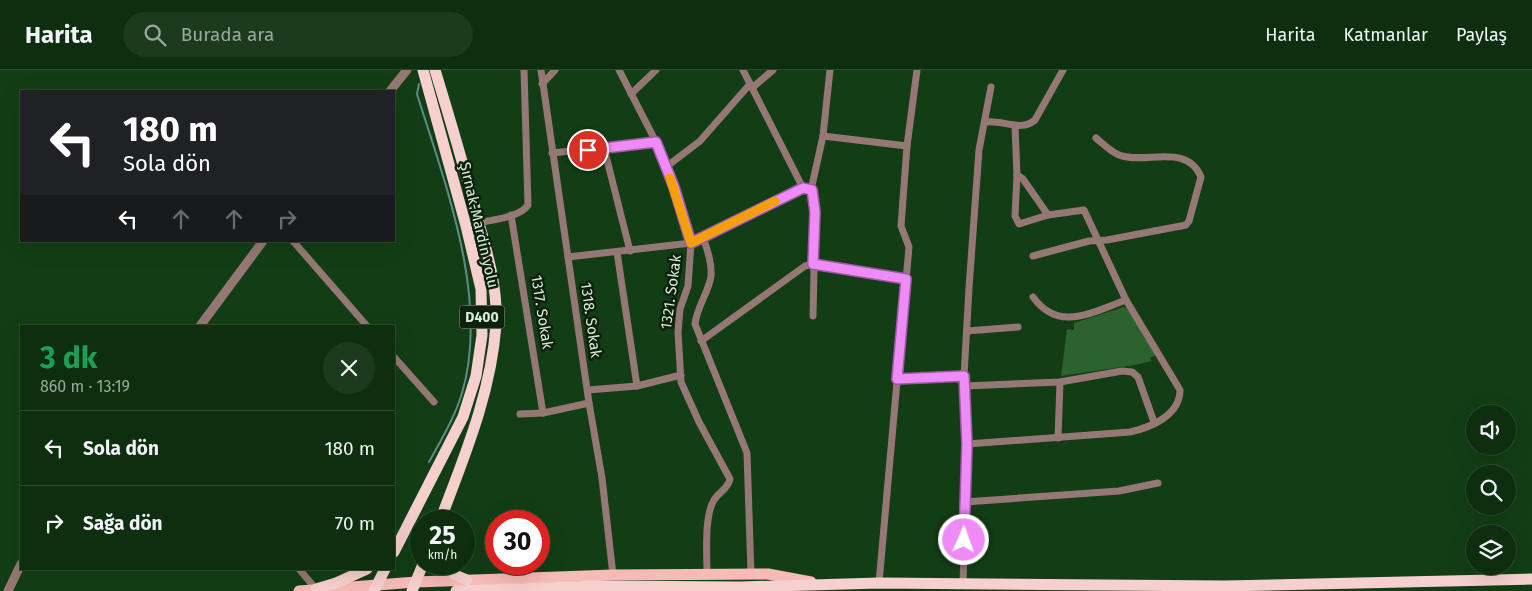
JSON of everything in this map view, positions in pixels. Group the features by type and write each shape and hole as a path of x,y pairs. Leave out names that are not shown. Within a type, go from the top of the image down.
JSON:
{"highway":[{"name":"Şırnak-Mardin yolu","path":"395,547 463,416 476,376 482,335 481,289 466,226 423,70"},
{"name":"Şırnak-Mardin yolu","path":"435,70 494,278 496,323 490,373 478,418 444,510"},
{"path":"316,589 336,583 365,570"},
{"path":"376,588 385,570"},
{"path":"414,587 419,575"},
{"path":"455,575 467,580"},
{"path":"456,591 598,586 879,583 1225,586 1532,579"}],"main road":[{"path":"299,591 414,587 467,580 613,575 768,574 823,584"}],"street":[{"path":"391,90 407,70"},
{"path":"479,223 525,210 528,205 524,70"},
{"name":"1318. Sokak","path":"540,70 589,403 602,478 613,575"},
{"path":"542,84 555,70"},
{"name":"1321. Sokak","path":"618,70 656,142 691,243 688,286 680,309 678,332 681,382 730,479 729,485 714,500 709,514 707,574"},
{"path":"632,94 656,70"},
{"path":"743,70 803,188"},
{"path":"666,167 700,141 751,86 773,70"},
{"path":"813,316 815,212 812,190 822,136 830,70"},
{"path":"879,583 909,247 901,226 907,146 917,70"},
{"path":"986,122 995,121 1015,126 1029,125 1035,120 1063,70"},
{"path":"963,584 967,444 964,376 979,150 986,122 991,87"},
{"path":"967,444 1130,432 1142,429 1166,417 1176,407 1180,399 1180,390 1126,300 1084,210 1048,215 1019,224 1014,216 1017,175 1015,126"},
{"path":"822,136 907,146"},
{"path":"1033,256 1097,240 1186,225 1189,221 1201,177 1195,166 1186,159 1166,156 1130,157 1117,154 1096,138"},
{"path":"552,153 656,142"},
{"path":"604,148 630,251"},
{"path":"1017,175 1022,179 1048,215"},
{"path":"568,257 691,243 803,188 812,190"},
{"name":"1317. Sokak","path":"511,215 543,413"},
{"path":"703,237 708,252 711,276 695,324 747,453 751,574"},
{"path":"201,325 262,242"},
{"path":"294,242 366,325"},
{"path":"617,252 637,386"},
{"path":"702,341 806,266 813,264 906,279"},
{"path":"1033,297 1048,313 1064,318 1081,317 1126,300"},
{"path":"967,330 1018,327"},
{"path":"395,358 434,402"},
{"path":"965,386 1060,382 1122,371 1132,372 1138,377 1154,422"},
{"path":"588,390 637,386 681,376"},
{"path":"897,379 964,376"},
{"path":"1058,438 1060,382"},
{"path":"520,414 543,413 589,403"},
{"path":"965,502 1119,491 1158,484"},
{"path":"8,591 20,566"},
{"path":"300,570 316,589"}],"green space":[{"path":"1124,307 1129,310 1156,355 1150,358 1152,361 1061,376 1067,329 1074,330 1074,323"}],"waterway":[{"path":"419,84 417,94 440,165 460,242 471,319 469,357 462,393 452,420 429,462"}],"slow traffic":[{"path":"670,178 691,243 775,201"}],"route":[{"path":"588,150 656,142 674,187 691,243 803,188 812,190 815,212 813,264 906,279 897,379 964,376 967,444 964,540"}]}
